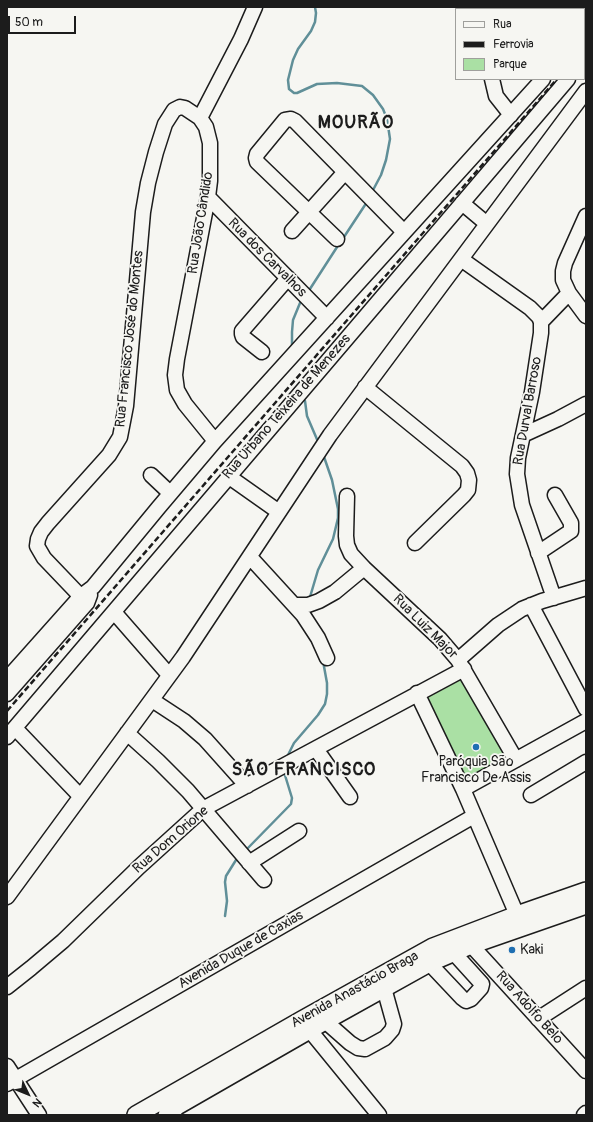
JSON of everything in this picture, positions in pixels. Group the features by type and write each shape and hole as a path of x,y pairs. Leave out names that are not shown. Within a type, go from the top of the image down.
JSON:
{"main road":[{"name":"Avenida Anastácio Braga","path":"167,1115 177,1106 306,1025 325,1021 390,980 433,947 586,891"},
{"name":"Avenida Anastácio Braga","path":"136,1115 390,980 452,952 586,905"}],"street":[{"path":"200,118 241,39 255,7"},
{"path":"492,80 496,96 511,115"},
{"name":"Rua Urbano Teixeira de Menezes","path":"7,694 170,493 215,441 542,80"},
{"name":"Rua Urbano Teixeira de Menezes","path":"11,732 567,80"},
{"path":"7,897 170,675 250,557 321,448 586,91"},
{"name":"Rua Francisco José do Montes","path":"84,600 44,558 38,546 38,539 48,523 109,455 120,437 126,406 143,212 148,183 165,124 174,110 180,107 185,108 200,118"},
{"name":"Rua João Cândido","path":"200,118 206,127 210,143 208,197 175,375 178,390 185,404 215,441"},
{"path":"337,239 260,165 256,158 259,150 282,122 288,119 295,121 404,232"},
{"path":"292,231 345,172"},
{"name":"Rua dos Carvalhos","path":"208,197 327,318"},
{"path":"462,203 487,224"},
{"path":"585,219 565,263 563,271 563,280 569,293 585,313"},
{"path":"461,259 530,308 541,322 569,293"},
{"path":"262,352 243,337 242,331 288,278"},
{"name":"Rua Durval Barroso","path":"541,322 540,340 518,458 517,474 522,505 554,598"},
{"path":"365,387 462,466 467,473 469,480 468,490 415,543"},
{"path":"523,435 553,422 586,404"},
{"path":"151,475 170,493"},
{"path":"228,476 279,512"},
{"path":"538,553 571,530 571,523 555,495"},
{"name":"Rua Luiz Major","path":"347,496 347,545 351,554 440,639 461,664 516,760"},
{"path":"250,557 295,605 310,624 327,658"},
{"path":"295,605 308,605 319,601 335,592 364,568"},
{"name":"Rua Dom Orione","path":"7,987 63,941 139,866 203,809 417,693 461,664 498,625 513,614 531,605 586,588"},
{"name":"Rua Urbano Teixeira de Menezes","path":"7,679 84,600"},
{"path":"531,605 586,709"},
{"path":"114,612 170,675"},
{"path":"417,693 463,789 517,915"},
{"path":"152,700 184,721 205,739 247,786"},
{"path":"463,789 586,721"},
{"path":"11,732 80,796"},
{"path":"127,733 168,771 264,880"},
{"path":"316,749 350,798"},
{"path":"531,795 586,762"},
{"name":"Avenida Duque de Caxias","path":"11,1082 474,816"},
{"path":"249,862 299,831"},
{"name":"Rua Adolfo Belo","path":"472,945 586,1071"},
{"path":"429,963 462,998 466,1001 471,999 482,988 482,984 452,952"},
{"path":"325,1021 358,1048 365,1049 385,1038 392,1030 394,1024 390,980"},
{"path":"538,1019 586,988"},
{"path":"306,1025 379,1115"},
{"path":"7,1066 11,1082 39,1115"}],"green space":[{"path":"464,669 516,760 463,789 417,693"}],"waterway":[{"path":"315,7 315,22 293,60 288,80 289,89 294,93 297,93 317,84 337,83 362,86 373,95 383,109 387,119 390,139 386,160 381,175 372,192"},
{"path":"342,240 367,202"},
{"path":"308,292 339,244"},
{"path":"292,347 293,320 300,303"},
{"path":"305,401 307,416 319,444"},
{"path":"310,597 318,570 333,539 338,518 338,509 332,480 323,454"},
{"path":"287,757 294,743 318,715 325,704 327,683 323,661"},
{"path":"246,850 291,804 292,798 284,772"},
{"path":"225,916 227,901 225,882 226,876 236,860"}],"railway":[{"path":"7,711 556,80"}],"place":[{"name":"Paróquia São Francisco De Assis","path":"476,747"},
{"name":"Kaki","path":"512,950"}],"district":[{"name":"MOURÃO","path":"356,123"},
{"name":"SÃO FRANCISCO","path":"304,770"}]}
